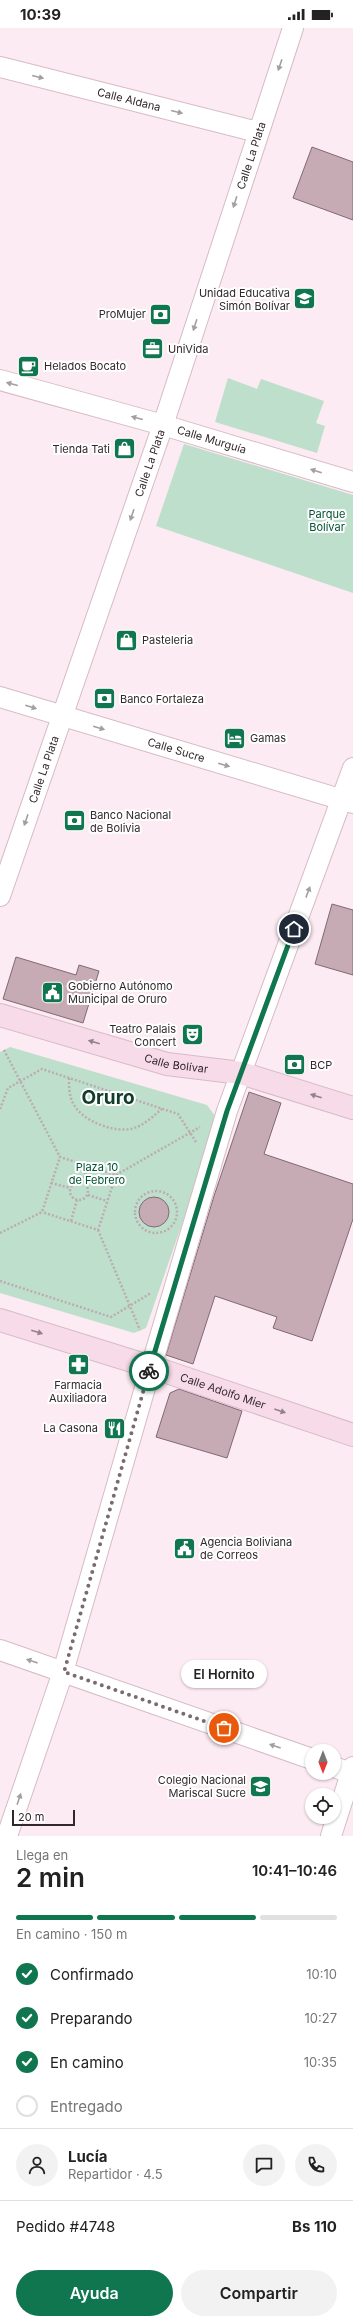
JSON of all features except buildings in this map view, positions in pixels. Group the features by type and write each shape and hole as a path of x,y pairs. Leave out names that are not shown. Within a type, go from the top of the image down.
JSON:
{"main road":[{"name":"Calle Bolívar","path":"0,1014 167,1064 241,1073 353,1108"},
{"name":"Calle Adolfo Mier","path":"0,1320 151,1367 353,1435"}],"street":[{"name":"Calle La Plata","path":"0,896 163,425 293,28"},
{"name":"Calle Aldana","path":"0,67 258,132"},
{"name":"Calle Murguía","path":"0,380 163,425 353,482"},
{"name":"Calle Sucre","path":"0,697 62,717 347,801"},
{"path":"6,1836 64,1672 151,1367 227,1111 347,801 353,768"},
{"path":"0,1650 305,1757"},
{"path":"331,1836 348,1770"}],"path":[{"path":"4,1050 60,1157 116,1175"},
{"path":"0,1109 8,1088 19,1080 42,1069 178,1114 197,1144"},
{"path":"68,1078 70,1093 74,1105 85,1116 100,1125 119,1129 132,1128 146,1122 162,1109"},
{"path":"140,1331 98,1230 116,1175 203,1125"},
{"path":"42,1212 60,1157"},
{"path":"82,1182 88,1166"},
{"path":"76,1182 82,1182 87,1186 88,1195 83,1199 77,1200 70,1195 70,1188 76,1182"},
{"path":"51,1183 70,1188"},
{"path":"174,1222 170,1228 157,1234 143,1230 135,1218 135,1204 144,1194 150,1191 164,1192 175,1202 177,1215"},
{"path":"88,1195 107,1201"},
{"path":"70,1221 77,1200"},
{"path":"170,1236 182,1201"},
{"path":"0,1233 42,1212 98,1230"},
{"path":"0,1281 111,1317 130,1307 152,1292"}],"green space":[{"path":"228,378 257,389 261,379 324,401 316,423 325,426 317,453 215,422"},
{"name":"Parque Bolívar","path":"184,444 353,495 353,593 156,526"},
{"name":"Plaza 10 de Febrero","path":"10,1047 207,1105 218,1120 146,1328 134,1333 0,1293 0,1052"}],"way so far":[{"path":"149,1371 64,1672 224,1728"}],"place":[{"name":"Unidad Educativa Simón Bolívar","path":"305,299"},
{"name":"ProMujer","path":"161,314"},
{"name":"UniVida","path":"152,349"},
{"name":"Helados Bocato","path":"29,366"},
{"name":"Tienda Tati","path":"125,449"},
{"name":"Pasteleria","path":"127,640"},
{"name":"Banco Fortaleza","path":"105,699"},
{"name":"Gamas","path":"235,738"},
{"name":"Banco Nacional de Bolivia","path":"75,821"},
{"name":"Gobierno Autónomo Municipal de Oruro","path":"52,992"},
{"name":"Teatro Palais Concert","path":"192,1035"},
{"name":"BCP","path":"295,1065"},
{"name":"Farmacia Auxiliadora","path":"78,1365"},
{"name":"La Casona","path":"114,1428"},
{"name":"Agencia Boliviana de Correos","path":"185,1548"},
{"name":"El Hornito","path":"224,1728"},
{"name":"Colegio Nacional Mariscal Sucre","path":"261,1786"}],"district":[{"name":"Oruro","path":"108,1097"}],"route":[{"path":"149,1371 227,1111 294,929"}]}
